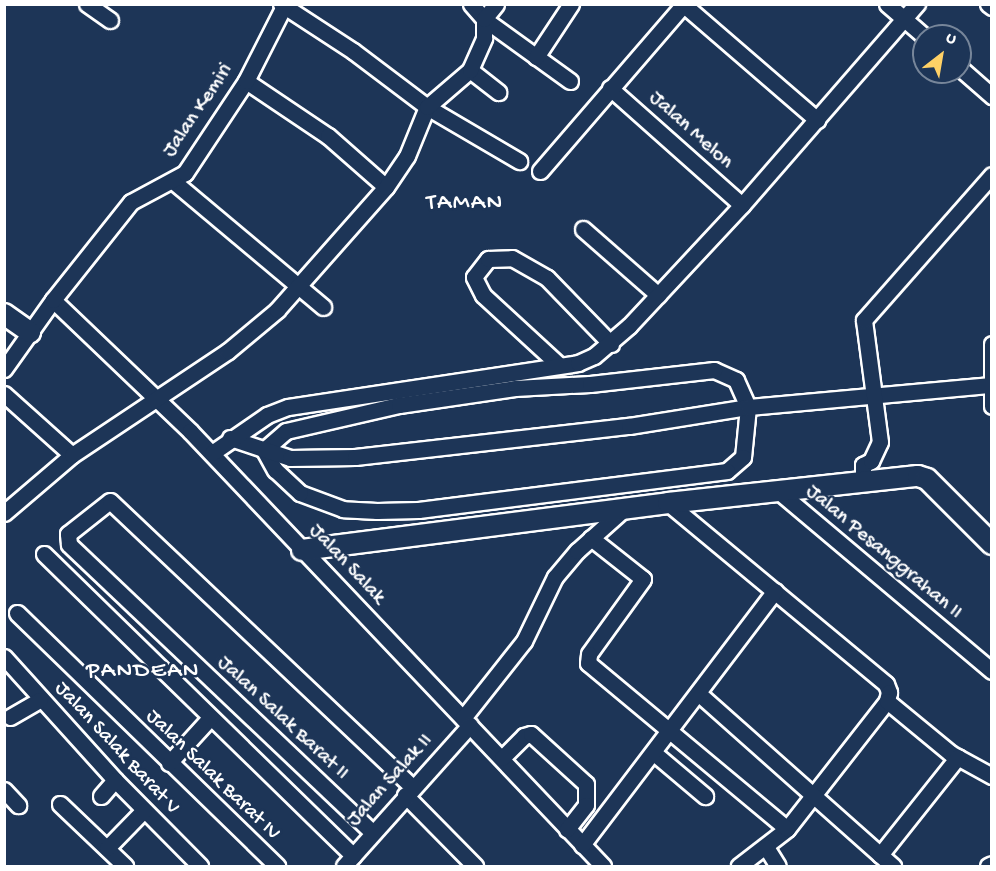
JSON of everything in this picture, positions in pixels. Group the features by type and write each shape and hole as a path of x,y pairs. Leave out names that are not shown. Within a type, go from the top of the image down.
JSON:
{"main road":[{"path":"4,314 30,332"},
{"path":"302,550 668,503 907,476 927,479 992,544"}],"street":[{"path":"87,4 110,20"},
{"path":"471,4 484,20 570,81"},
{"path":"4,513 72,455 237,344 298,286 386,187 408,156 427,107 470,70 484,38 484,20 496,4"},
{"path":"887,4 912,26"},
{"path":"212,453 230,438 267,415 312,402 578,363 611,344 741,205 917,4"},
{"path":"283,5 353,51 427,107 519,161"},
{"name":"Jalan Kemiri","path":"4,369 53,300 131,202 185,173 246,81 283,5"},
{"path":"540,171 684,5 817,120"},
{"path":"536,57 576,7"},
{"path":"470,70 498,92"},
{"path":"972,78 992,96"},
{"path":"246,81 328,136 386,187"},
{"name":"Jalan Melon","path":"610,88 741,205"},
{"path":"863,480 863,465 871,460 880,442 863,326 992,176"},
{"path":"173,181 323,307"},
{"path":"583,229 658,295"},
{"path":"559,365 483,295 474,277 488,259 513,258 547,278 580,308 611,344"},
{"name":"Jalan Salak","path":"53,300 212,453 603,867"},
{"path":"992,344 990,385 992,406"},
{"path":"714,370 736,380 748,407 743,457 727,471 418,510 343,509 300,493 275,470 264,450 286,431 399,405 515,388 590,384 714,370"},
{"path":"230,438 290,458 355,457 629,426 748,407 990,385"},
{"path":"4,394 72,455"},
{"name":"Jalan Pesanggrahan II","path":"777,490 992,671"},
{"name":"Jalan Salak Barat II","path":"372,832 69,544 68,534 111,502 408,791"},
{"path":"668,503 886,684 889,692 886,701 788,829 739,867"},
{"name":"Jalan Salak II","path":"349,863 372,832 466,721 524,641 555,577 591,538 624,509"},
{"path":"591,538 642,578 643,583 586,660 788,829"},
{"path":"44,554 210,718 349,863"},
{"path":"582,845 672,730 775,591"},
{"name":"Jalan Salak Barat IV","path":"17,613 277,867"},
{"name":"Jalan Salak Barat V","path":"4,657 37,701 200,867"},
{"path":"698,693 815,794 893,867"},
{"path":"10,717 37,701"},
{"path":"886,701 958,757 992,776"},
{"path":"169,763 210,718"},
{"path":"502,758 524,736 531,734 586,784 586,805 567,829"},
{"path":"654,753 705,796"},
{"path":"880,855 958,757"},
{"path":"101,796 115,780"},
{"path":"4,790 18,805"},
{"path":"408,791 475,867"},
{"path":"60,804 125,867"},
{"path":"107,848 143,811"},
{"path":"766,847 778,867"}],"district":[{"name":"TAMAN","path":"465,204"},
{"name":"PANDEAN","path":"143,672"}]}
